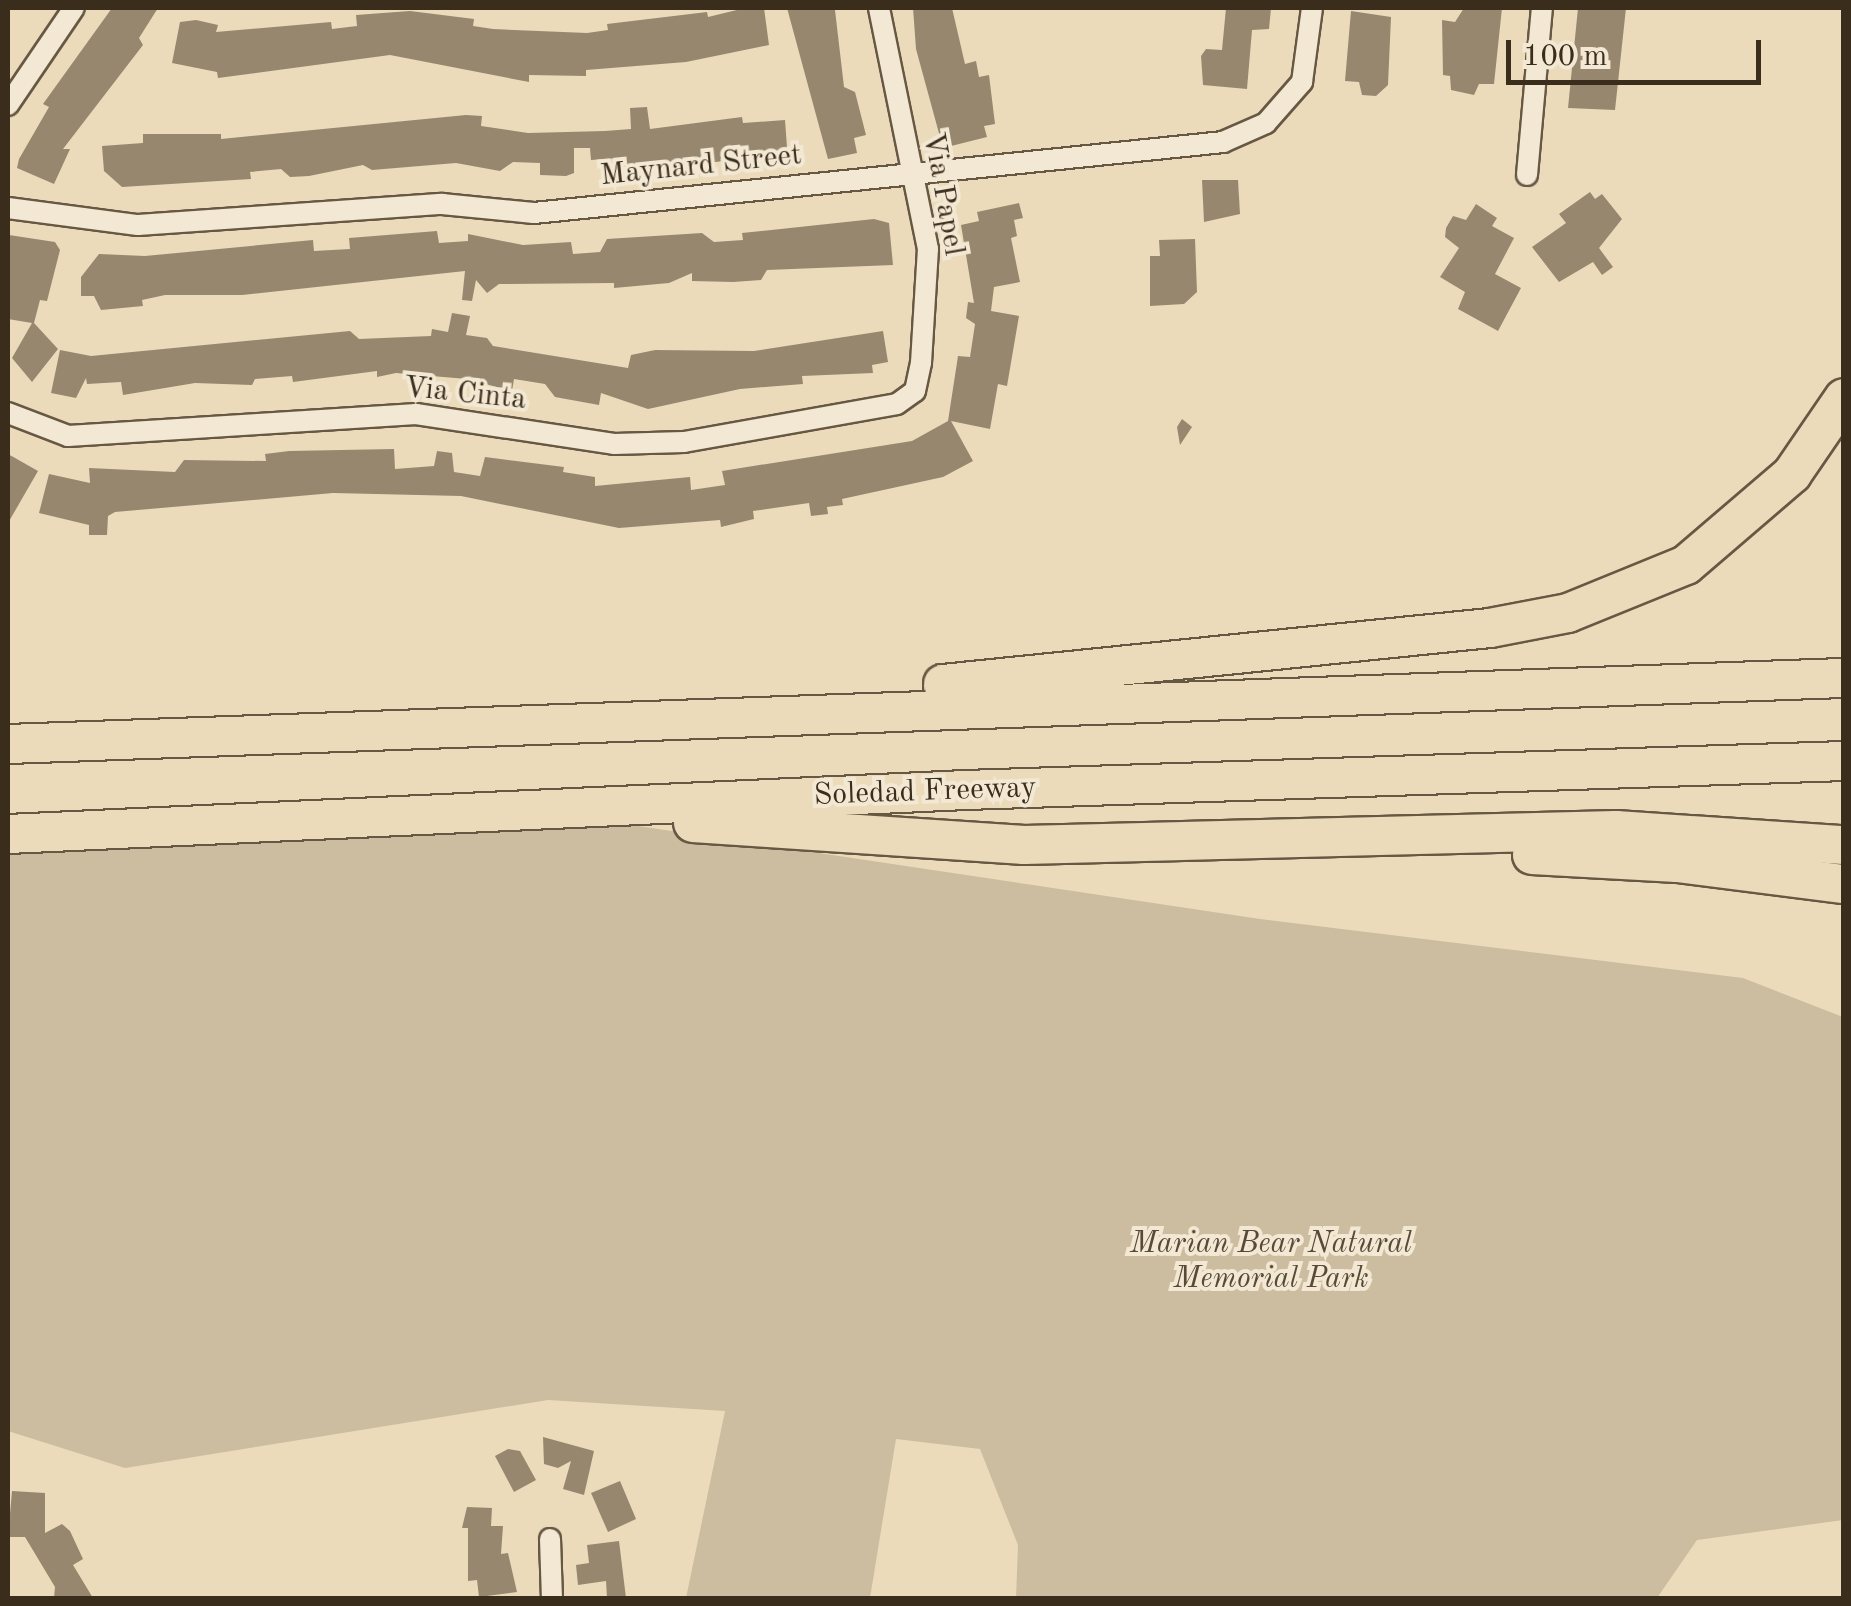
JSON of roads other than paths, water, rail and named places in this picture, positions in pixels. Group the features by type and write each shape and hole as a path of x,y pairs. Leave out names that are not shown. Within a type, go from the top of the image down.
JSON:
{"highway":[{"path":"547,721 1490,628 1568,614 1686,566 1792,474 1844,398"},
{"path":"1361,692 1844,651"},
{"path":"8,744 547,721 1844,678"},
{"name":"Soledad Freeway","path":"8,834 1844,762"},
{"path":"506,812 1024,845 1616,830 1844,845"},
{"path":"1280,840 1678,863 1844,884"}],"street":[{"path":"8,105 74,8"},
{"name":"Via Papel","path":"879,8 928,249 915,392"},
{"name":"Maynard Street","path":"8,208 138,225 442,204 534,213 1244,136 1266,123 1302,82 1312,8"},
{"path":"1527,175 1542,8"},
{"name":"Via Cinta","path":"8,413 68,436 416,414 614,444 684,442 897,404 915,392"},
{"path":"550,1539 552,1598"}],"park label":[{"name":"Marian Bear Natural Memorial Park","path":"1271,1261"}]}
